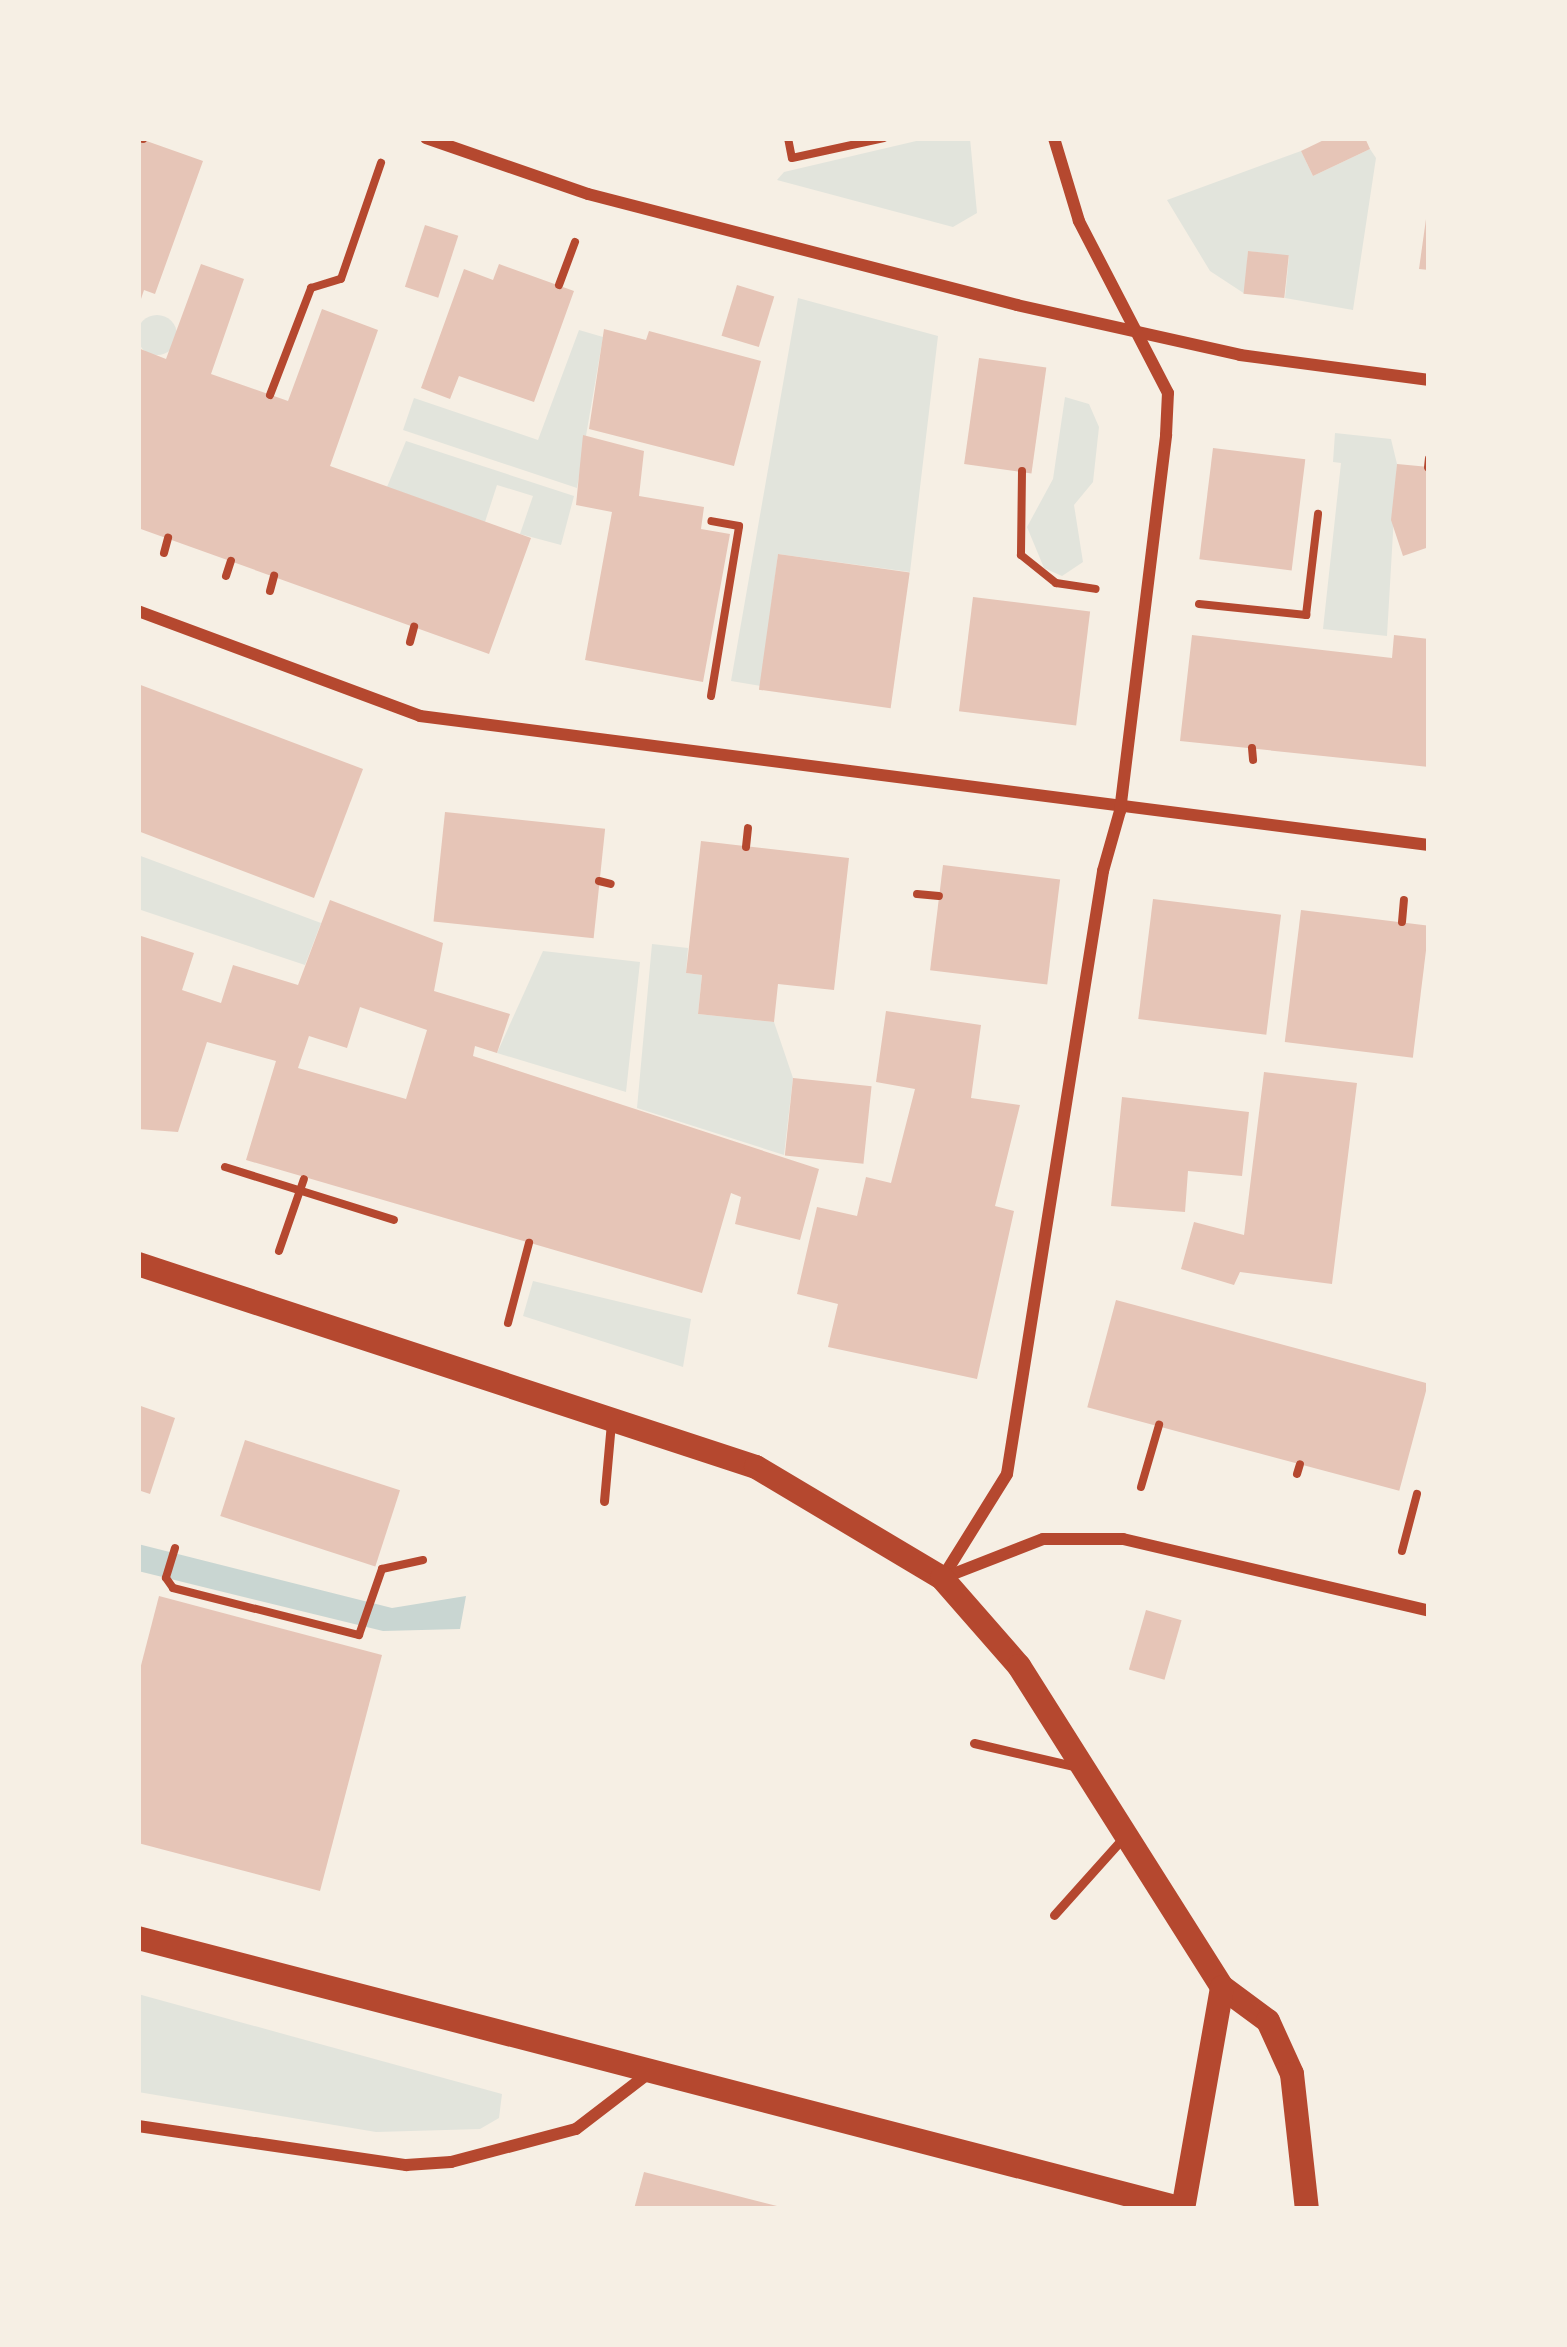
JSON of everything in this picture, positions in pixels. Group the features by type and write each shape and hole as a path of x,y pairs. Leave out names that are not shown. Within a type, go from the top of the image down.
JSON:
{"main road":[{"path":"138,1264 756,1467 942,1578 1019,1666 1222,1987 1268,2021 1292,2074 1307,2209"},
{"path":"138,1938 645,2076 1183,2209 1222,1987"}],"street":[{"path":"426,138 610,200 1142,334 1429,380"},
{"path":"942,1578 1007,1474 1103,871 1120,811 1168,393 1142,334 1079,221 1054,138"},
{"path":"138,611 420,716 1120,811 1429,845"},
{"path":"942,1578 1043,1539 1123,1539 1429,1611"},
{"path":"138,2126 406,2165 451,2162 576,2129 645,2076"}],"lane":[{"path":"1428,467 1429,458"},
{"path":"604,1501 611,1417"},
{"path":"974,1743 1084,1768"},
{"path":"1054,1916 1128,1833"}],"path":[{"path":"788,138 792,158 884,138"},
{"path":"270,395 311,288 341,279 381,161"},
{"path":"559,285 579,230"},
{"path":"1022,471 1021,555 1056,583 1099,589"},
{"path":"1186,603 1306,615 1318,514"},
{"path":"711,521 739,526 711,696"},
{"path":"164,553 168,538"},
{"path":"226,576 231,561"},
{"path":"270,591 274,576"},
{"path":"410,642 414,627"},
{"path":"1252,748 1253,760"},
{"path":"746,847 748,828"},
{"path":"599,881 611,884"},
{"path":"917,894 939,896"},
{"path":"1402,922 1405,900"},
{"path":"225,1167 394,1220"},
{"path":"278,1253 304,1179"},
{"path":"506,1329 529,1243"},
{"path":"1137,1502 1159,1425"},
{"path":"1399,1562 1417,1494"},
{"path":"175,1547 166,1578 173,1588 365,1631 382,1569 423,1560"},
{"path":"270,1625 273,1612"}],"shaded area":[{"path":"929,138 970,138 977,213 953,227 777,180 784,172"},
{"path":"1370,149 1376,158 1353,310 1285,298 1289,256 1248,251 1245,294 1210,271 1167,200 1301,151 1313,176"},
{"path":"798,298 938,336 910,572 778,554 761,686 731,681"},
{"path":"157,315 171,321 177,335 171,349 157,355 143,349 137,335 143,321"},
{"path":"579,330 603,337 577,488 403,430 414,398 538,440"},
{"path":"1065,397 1089,404 1099,427 1093,482 1074,505 1083,562 1062,576 1044,568 1027,527 1053,479"},
{"path":"1335,433 1391,439 1397,464 1387,636 1323,629 1341,463 1333,462"},
{"path":"406,441 574,496 561,545 520,534 533,496 497,485 485,522 387,487"},
{"path":"138,855 321,923 305,965 138,909"},
{"path":"652,944 688,948 686,973 702,975 698,1014 774,1022 793,1078 784,1155 637,1108"},
{"path":"543,951 640,962 626,1092 497,1053"},
{"path":"533,1281 691,1319 683,1367 523,1316"},
{"path":"138,1544 392,1608 466,1596 460,1629 383,1631 138,1571"},
{"path":"138,1994 502,2094 499,2118 480,2129 376,2132 138,2092"}],"building":[{"path":"138,138 203,161 155,294 144,290 139,305"},
{"path":"1328,138 1365,138 1370,149 1313,176 1301,151"},
{"path":"1429,219 1429,270 1419,269"},
{"path":"425,225 458,236 438,298 405,287"},
{"path":"1248,251 1289,255 1284,298 1244,294"},
{"path":"201,264 244,279 211,374 288,401 322,309 378,330 330,466 531,538 489,654 138,528 138,348 166,359"},
{"path":"499,264 574,291 534,402 459,376 450,399 421,388 464,269 493,280"},
{"path":"737,285 774,296 759,347 722,336"},
{"path":"604,329 646,340 649,331 761,361 734,466 589,429"},
{"path":"979,358 1046,367 1031,473 964,464"},
{"path":"583,435 644,451 639,496 704,507 701,529 730,534 703,682 585,660 612,512 576,505"},
{"path":"1213,448 1305,459 1292,570 1199,559"},
{"path":"1397,464 1429,467 1429,547 1403,556 1391,520"},
{"path":"778,554 910,573 891,708 759,690"},
{"path":"973,597 1090,611 1076,726 959,711"},
{"path":"1192,635 1392,658 1394,635 1429,639 1429,767 1180,741"},
{"path":"138,684 363,769 314,898 138,831"},
{"path":"445,812 605,829 594,938 434,921"},
{"path":"701,841 849,858 834,990 778,984 774,1022 698,1014 702,975 686,973"},
{"path":"943,865 1060,879 1047,985 930,970"},
{"path":"1153,899 1281,915 1266,1035 1138,1019"},
{"path":"330,900 443,943 434,991 510,1014 497,1053 475,1046 473,1056 819,1169 800,1240 735,1224 741,1197 731,1193 702,1293 246,1160 276,1061 207,1042 178,1132 138,1129 138,935 194,953 182,990 221,1003 233,965 298,985","holes":["360,1007 427,1030 406,1099 298,1068 309,1036 347,1048"]},
{"path":"1301,910 1429,926 1413,1058 1285,1042"},
{"path":"886,1011 981,1025 971,1098 1020,1105 995,1206 1014,1211 977,1379 828,1347 838,1304 797,1294 817,1207 857,1216 866,1177 891,1183 915,1089 876,1082"},
{"path":"1264,1072 1357,1083 1332,1284 1240,1272 1234,1285 1181,1269 1194,1222 1244,1235"},
{"path":"793,1078 872,1086 863,1164 785,1156"},
{"path":"1122,1097 1249,1112 1242,1176 1188,1171 1185,1212 1111,1206"},
{"path":"1116,1300 1428,1384 1399,1491 1087,1407"},
{"path":"138,1405 175,1418 150,1494 138,1490"},
{"path":"245,1440 400,1490 375,1566 220,1516"},
{"path":"159,1596 382,1655 320,1891 138,1843 138,1677"},
{"path":"1146,1610 1182,1620 1164,1680 1129,1670"},
{"path":"644,2172 781,2207 781,2209 634,2209"}]}
